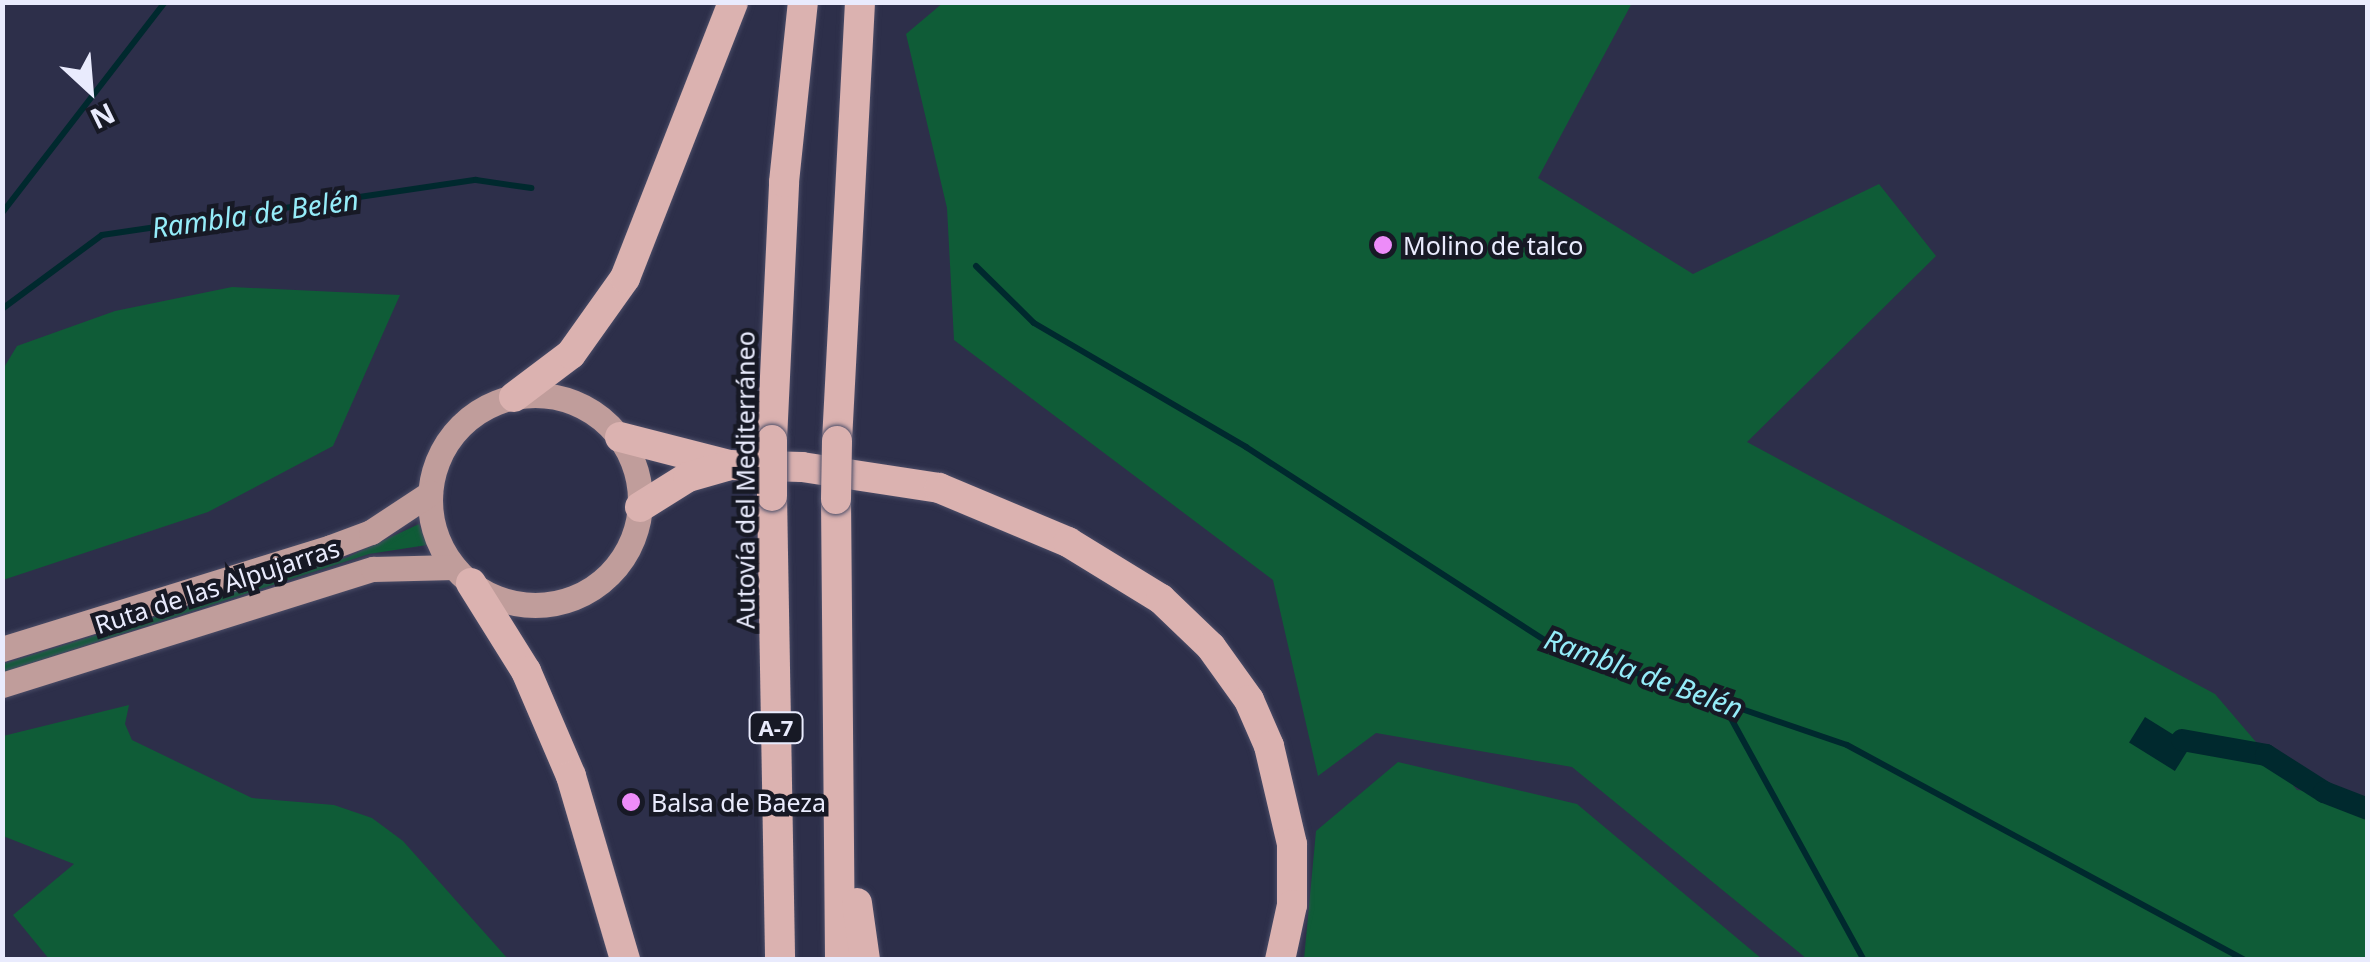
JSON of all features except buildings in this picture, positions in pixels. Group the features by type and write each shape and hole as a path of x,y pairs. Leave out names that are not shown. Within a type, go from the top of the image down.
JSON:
{"highway":[{"path":"514,397 571,354 626,278 733,2"},
{"name":"Autovía del Mediterráneo","path":"780,960 772,440 784,182 803,2"},
{"name":"A-7","path":"840,960 837,441 860,2"},
{"path":"620,437 729,465 802,467 939,488 1068,542 1161,600 1211,647 1248,700 1269,746 1292,844 1292,904 1280,960"},
{"path":"640,507 688,477 729,465"},
{"path":"462,575 526,670 570,776 625,960"},
{"path":"838,841 857,894 865,960"}],"main road":[{"path":"514,397 562,398 594,413 620,437 636,470 640,507 618,564 578,595 528,604 462,575 435,532 430,493 450,438 478,412 514,397"},
{"name":"Ruta de las Alpujarras","path":"2,649 331,547 402,514 430,493"},
{"name":"Ruta de las Alpujarras","path":"2,685 372,569 462,575"}],"green space":[{"path":"944,2 1632,3 1538,178 1693,274 1879,184 1936,256 1747,442 2215,694 2297,790 2367,797 2367,959 1807,959 1572,767 1376,733 1318,776 1273,580 954,340 947,208 906,34"},
{"path":"232,287 400,295 333,446 208,512 3,580 3,369 17,346 115,311"},
{"path":"419,524 427,545 369,554 3,672 3,664 348,557"},
{"path":"129,705 125,724 132,740 252,798 334,805 372,818 403,841 508,959 49,959 13,915 74,864 3,836 3,736"},
{"path":"1398,762 1577,804 1762,959 1304,959 1316,831"}],"shaded area":[{"path":"2145,717 2191,746 2175,771 2129,742"}],"waterway":[{"path":"2,213 165,2"},
{"name":"Rambla de Belén","path":"2,309 102,235 476,180 531,188"},
{"name":"Rambla de Belén","path":"976,266 1034,323 1246,447 1549,643 1847,745 2245,960"},
{"path":"1722,702 1864,960"},
{"path":"2182,740 2266,755 2324,792 2368,809"}],"place":[{"name":"Molino de talco","path":"1383,245"},
{"name":"Balsa de Baeza","path":"631,802"}]}
